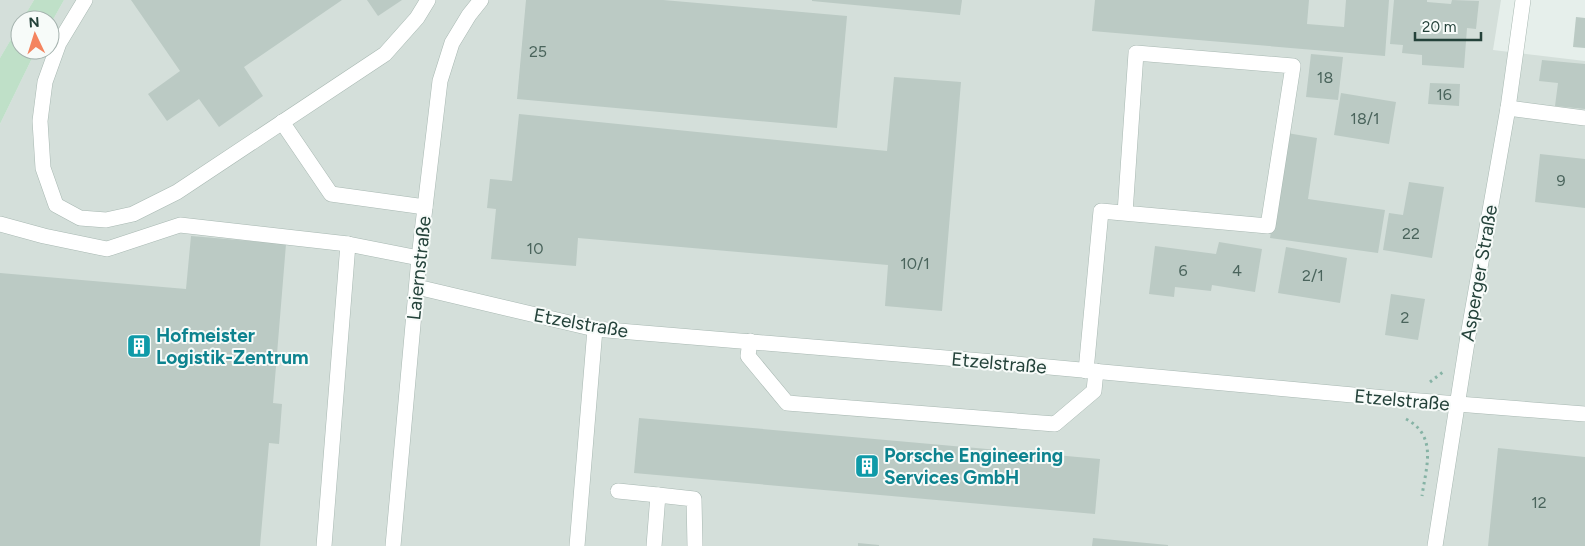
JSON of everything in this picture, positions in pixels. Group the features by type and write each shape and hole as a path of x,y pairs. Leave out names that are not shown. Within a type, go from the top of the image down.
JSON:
{"street":[{"path":"85,0 59,44 45,82 40,121 43,168 56,205 80,218 106,220 133,214 177,192 385,54 417,18 428,0"},
{"name":"Laiernstraße","path":"393,546 419,258 440,81 452,43 469,15 481,0"},
{"name":"Asperger Straße","path":"1435,546 1468,336 1508,108 1523,0"},
{"path":"750,342 748,356 787,403 1055,424 1094,391 1091,371 1101,211 1268,226 1293,66 1136,53 1125,213"},
{"path":"1508,108 1585,118"},
{"path":"282,122 331,194 425,207"},
{"path":"0,224 44,236 107,249 180,225 348,244 419,258"},
{"path":"324,546 348,244"},
{"name":"Etzelstraße","path":"417,287 595,330 1091,371 1458,405 1585,414"},
{"path":"577,546 595,330"},
{"path":"618,491 694,499 695,546"},
{"path":"654,546 658,495"}],"path":[{"path":"1428,447 1424,433 1415,424 1406,419 1409,385 1423,385 1431,382 1445,370"}],"shaded area":[{"path":"0,0 34,0 28,10 10,10 10,41 0,58"},
{"path":"64,0 1501,0 1493,50 1585,61 1585,546 0,546 0,124 31,60 60,60 60,10 58,10"}],"green space":[{"path":"34,0 64,0 58,10 28,10"},
{"path":"10,41 10,60 31,60 0,124 0,58"}],"building":[{"path":"131,0 342,0 244,67 263,96 219,127 199,99 167,121 148,94 180,71"},
{"path":"367,0 402,0 378,16"},
{"path":"526,0 663,0 847,16 837,128 517,99"},
{"path":"812,0 962,0 960,15"},
{"path":"1095,0 1309,0 1307,24 1344,27 1346,0 1389,0 1385,56 1092,31"},
{"path":"1394,0 1427,0 1427,2 1451,4 1452,0 1479,1 1476,29 1467,28 1464,68 1422,65 1422,55 1402,53 1403,45 1390,44"},
{"path":"1576,17 1585,18 1585,48 1573,47"},
{"path":"1311,54 1343,57 1338,100 1306,97"},
{"path":"1542,60 1585,64 1585,109 1555,106 1558,83 1539,81"},
{"path":"894,77 961,82 942,311 885,306 888,265 578,238 576,266 491,259 496,209 487,208 490,179 512,181 519,114 887,151"},
{"path":"1430,83 1460,84 1459,106 1428,104"},
{"path":"1341,93 1396,102 1389,144 1334,135"},
{"path":"1287,133 1317,138 1308,199 1385,210 1378,253 1270,238"},
{"path":"1540,154 1585,159 1585,208 1535,202"},
{"path":"1409,182 1444,187 1432,258 1383,250 1389,213 1403,215"},
{"name":"Hofmeister Logistik-Zentrum","path":"191,236 286,244 273,403 282,404 279,444 269,443 260,546 0,546 0,273 186,289"},
{"path":"1219,242 1262,249 1255,292 1212,285 1211,291 1175,287 1174,297 1149,294 1155,246 1216,254"},
{"path":"1286,247 1347,258 1340,303 1278,293"},
{"path":"1391,294 1425,299 1418,340 1385,335"},
{"name":"Porsche Engineering Services GmbH","path":"639,418 1100,459 1095,514 634,473"},
{"path":"1498,448 1585,457 1585,546 1488,546"},
{"path":"1093,538 1168,545 1168,546 1092,546"},
{"path":"858,543 879,545 879,546 858,546"}],"place":[{"name":"Hofmeister Logistik-Zentrum","path":"139,346"},
{"name":"Porsche Engineering Services GmbH","path":"867,466"}]}
